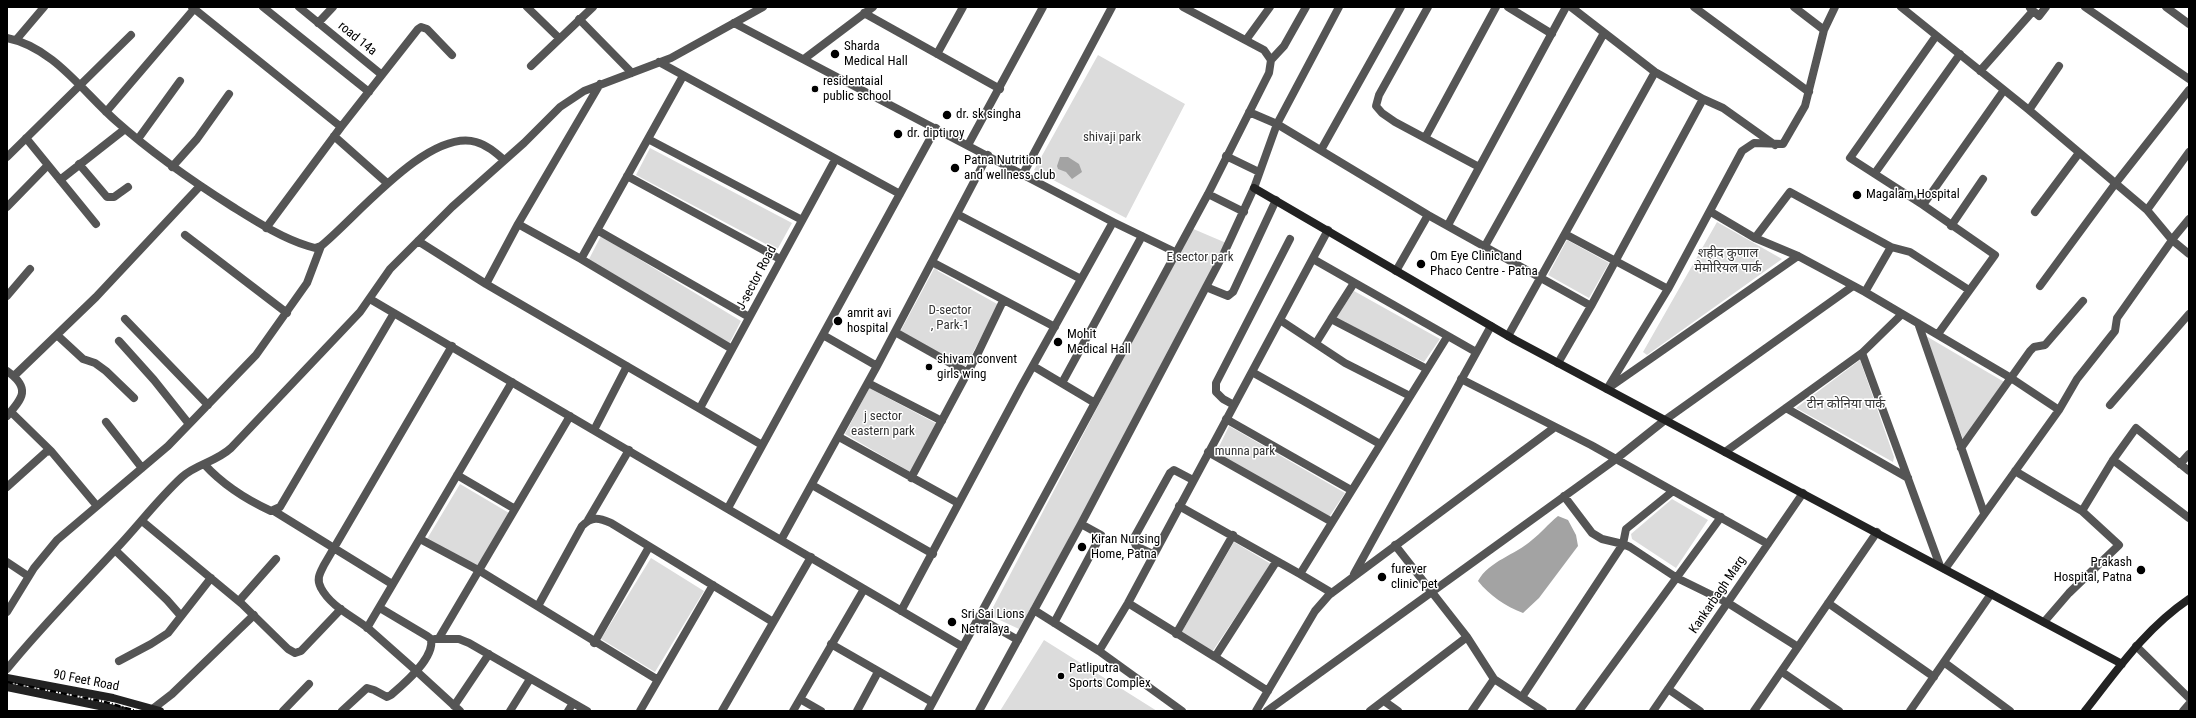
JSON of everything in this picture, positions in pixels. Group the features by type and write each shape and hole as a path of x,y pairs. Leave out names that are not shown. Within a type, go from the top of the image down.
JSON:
{"street":[{"path":"16,40 44,7"},
{"path":"263,7 368,92"},
{"name":"road 14a","path":"299,7 382,75"},
{"path":"318,23 333,7"},
{"path":"527,7 559,38"},
{"path":"531,66 593,7"},
{"path":"7,668 48,620 180,479 194,468 223,455 231,448 370,299 390,269 560,107 584,91 659,62 763,7"},
{"path":"804,59 873,7"},
{"path":"937,54 963,7"},
{"path":"968,145 1000,89 1043,7"},
{"path":"1023,174 1112,7"},
{"path":"1183,7 1264,50 1271,60"},
{"path":"1198,15 1203,7"},
{"path":"1246,40 1270,7"},
{"path":"928,711 1175,252 1208,194 1269,73 1271,60 1284,46 1306,7"},
{"path":"979,711 1081,524 1206,287 1244,212 1277,124 1339,7"},
{"path":"1322,150 1401,7"},
{"path":"1428,7 1376,101 1378,110 1382,114 1479,167"},
{"path":"1425,138 1496,7"},
{"path":"1508,7 1552,34"},
{"path":"1448,225 1566,7"},
{"path":"1571,7 1655,72 1703,99 1723,108 1776,145"},
{"path":"1694,7 1809,92"},
{"path":"1794,7 1824,30"},
{"path":"1607,389 1668,289 1711,212 1742,151 1754,143 1776,145 1783,144 1805,106 1814,62 1824,30 1834,7"},
{"path":"1901,7 2029,110 2147,210 2172,240 2189,254"},
{"path":"1980,71 2031,9 2039,16 2046,7"},
{"path":"2085,7 2189,79"},
{"path":"2166,7 2189,24"},
{"path":"106,112 193,8 341,127"},
{"path":"864,13 1000,89"},
{"path":"579,19 632,73"},
{"path":"734,23 988,155 1113,222 1175,252"},
{"path":"266,228 334,136 421,27 427,29 452,55"},
{"path":"1485,246 1604,33"},
{"path":"7,157 131,35"},
{"path":"1936,36 1850,158 1923,205 1995,255 1938,334"},
{"path":"7,38 16,40 45,56 125,129 172,167 266,228 301,244 315,248 321,246 387,183 426,154 440,147 462,140 476,142 485,146 504,160"},
{"path":"1875,173 1960,54"},
{"path":"659,62 835,160 900,194"},
{"path":"2029,110 2059,66"},
{"path":"1508,336 1655,72"},
{"path":"581,259 683,76"},
{"path":"138,139 180,81"},
{"path":"486,284 518,224 600,84"},
{"path":"1923,205 2004,90"},
{"path":"2040,286 2115,184 2189,90"},
{"path":"172,167 197,139 229,94"},
{"path":"1558,362 1616,262 1703,99"},
{"path":"1249,112 1277,124 1428,214 1591,306"},
{"path":"728,508 936,128"},
{"path":"60,180 125,129"},
{"path":"334,136 387,183"},
{"path":"26,138 96,224"},
{"path":"648,138 802,220"},
{"path":"2147,210 2189,152"},
{"path":"2035,212 2079,153"},
{"path":"781,540 839,437 988,155"},
{"path":"1226,156 1259,172"},
{"name":"J-sector Road","path":"700,408 835,160"},
{"path":"79,164 107,197 114,197 128,187"},
{"path":"7,207 48,165"},
{"path":"627,176 780,259"},
{"path":"1952,226 1983,179"},
{"path":"97,506 63,463 9,414 23,397 23,392 10,373 57,335 110,283 200,186"},
{"path":"1254,188 1508,336 2122,664"},
{"path":"1755,238 1790,192 1891,247 1910,252 1969,290"},
{"path":"1208,194 1244,212"},
{"path":"1206,287 1228,296 1233,292 1276,200"},
{"path":"1711,212 1755,238 1798,256 1865,292 1901,315 1938,334 2012,378 2059,410"},
{"path":"957,214 1081,280"},
{"path":"1396,271 1428,214"},
{"path":"1942,567 1984,513 2059,410 2077,379 2115,331 2117,318 2172,240 2189,220"},
{"path":"901,611 933,554 958,503 1113,222"},
{"path":"518,224 581,259 732,350"},
{"path":"597,230 749,317"},
{"path":"1099,651 1128,603 1178,506 1328,230"},
{"path":"1565,234 1668,289"},
{"path":"185,235 288,313"},
{"path":"1062,383 1142,236"},
{"path":"1234,405 1223,399 1216,392 1216,383 1290,239"},
{"path":"418,241 486,284 762,445"},
{"path":"7,612 28,576 57,540 142,468 190,424 256,355 288,313 307,283 321,246"},
{"path":"1865,292 1891,247"},
{"path":"1607,389 1798,256"},
{"path":"1313,259 1447,337 1476,352"},
{"path":"932,262 1055,327"},
{"path":"7,296 30,269"},
{"path":"1316,342 1354,283"},
{"path":"1267,711 1616,459 1666,420 1853,286"},
{"path":"370,299 963,647"},
{"path":"911,478 968,373 1004,301"},
{"path":"1961,448 2032,348 2045,345 2083,301"},
{"path":"274,511 283,504 394,313"},
{"path":"2110,405 2189,314"},
{"path":"1725,452 1862,352 1901,315"},
{"path":"125,319 208,405"},
{"path":"1331,319 1427,369"},
{"path":"1280,320 1316,342 1345,363 1410,396"},
{"path":"1918,324 1984,513"},
{"path":"1352,577 1491,326"},
{"path":"895,332 968,373"},
{"path":"57,335 83,359 96,363 106,371 134,398"},
{"path":"823,335 877,366"},
{"path":"1300,574 1447,337"},
{"path":"119,341 154,380 190,424"},
{"path":"452,346 334,548 319,575 318,582 328,598 367,628 457,708 489,654"},
{"path":"1862,352 1942,567"},
{"path":"594,430 627,366"},
{"path":"1033,366 1095,403"},
{"path":"1252,372 1380,444"},
{"path":"1461,379 1616,459 1768,544"},
{"path":"367,628 512,382"},
{"path":"868,383 942,421"},
{"path":"1786,408 1908,478"},
{"path":"342,711 367,688 386,697 390,695 416,670 428,654 435,639 480,571 570,416"},
{"path":"1226,419 1351,490"},
{"path":"106,422 142,468"},
{"path":"1256,711 1315,611 1332,593 1555,427"},
{"path":"2082,511 2113,460 2136,428 2189,471"},
{"path":"839,437 958,503"},
{"path":"538,606 575,536 588,520 629,450"},
{"path":"7,487 41,456 51,451"},
{"path":"1208,452 1332,522"},
{"path":"2180,464 2189,454"},
{"path":"2113,460 2189,518"},
{"path":"204,464 230,489 265,508 274,511 392,584"},
{"path":"1153,554 1136,546 1134,541 1135,536 1170,473 1174,470 1193,480"},
{"path":"2015,471 2082,511 2119,544 2069,593 2044,622"},
{"path":"457,475 515,509"},
{"path":"812,485 933,554"},
{"path":"1522,697 1623,544 1626,529 1673,491"},
{"name":"Kankarbagh Marg","path":"1653,711 1803,493"},
{"path":"1564,496 1592,533 1602,539 1630,547 1677,578 1728,603 1798,647"},
{"path":"1178,506 1332,593"},
{"path":"1579,711 1721,517"},
{"path":"588,520 594,518 602,519 773,622"},
{"path":"142,520 239,601 288,649 298,653 341,609"},
{"path":"1054,622 1101,535 1081,524"},
{"path":"1754,711 1877,532"},
{"path":"1176,634 1233,536"},
{"path":"420,539 480,571 538,606 594,643 658,680"},
{"path":"1395,545 1468,638 1494,679 1543,711"},
{"path":"594,643 649,547"},
{"path":"115,550 168,600 181,616"},
{"path":"722,711 811,557"},
{"path":"239,601 276,559"},
{"path":"7,562 28,576"},
{"path":"1215,657 1276,562"},
{"path":"119,660 162,638 173,627 211,578"},
{"path":"640,711 713,585"},
{"path":"793,711 864,589"},
{"path":"1910,711 1945,663 1991,594"},
{"path":"2085,711 2136,646 2165,615 2189,599"},
{"path":"1128,603 1268,691"},
{"path":"1828,603 1934,677"},
{"path":"380,608 435,639 459,639 489,654 587,711"},
{"path":"1034,610 1099,651 1182,711"},
{"path":"154,710 254,615"},
{"path":"979,618 1018,640"},
{"path":"1370,711 1468,638"},
{"path":"831,644 932,702"},
{"path":"2136,646 2189,698"},
{"path":"1945,663 2007,710"},
{"path":"857,711 878,672"},
{"path":"1782,672 1839,711"},
{"name":"90 Feet Road","path":"7,678 113,698 154,710"},
{"path":"510,711 530,678"},
{"path":"1472,711 1494,679"},
{"path":"283,711 309,684"},
{"name":"90 Feet Road","path":"7,687 124,711"},
{"path":"1668,690 1700,711"},
{"path":"800,699 821,711"},
{"path":"1384,701 1398,711"},
{"path":"568,711 573,703"},
{"path":"2183,711 2189,704"}],"green space":[{"name":"shivaji park","path":"1098,55 1185,104 1126,218 1034,170"},
{"path":"650,148 792,223 777,250 636,175"},
{"name":"शहीद कुणाल मेमोरियल पार्क","path":"1717,222 1782,259 1647,355 1643,352"},
{"name":"E sector park","path":"1191,228 1231,245 1019,629 989,615"},
{"path":"601,236 741,321 729,344 588,261"},
{"path":"1567,240 1609,263 1589,298 1548,275"},
{"name":"D-sector , Park-1","path":"935,267 938,271 999,305 965,367 900,332"},
{"path":"1354,291 1440,339 1424,362 1336,318"},
{"path":"1926,336 2006,383 1963,439 1925,338"},
{"name":"टीन कोनिया पार्क","path":"1860,360 1894,457 1893,462 1796,408"},
{"name":"j sector eastern park","path":"869,388 939,425 912,473 845,434"},
{"name":"munna park","path":"1229,426 1345,493 1329,517 1216,453"},
{"path":"460,484 509,513 477,570 427,539"},
{"path":"1672,499 1708,520 1676,568 1632,539 1631,534"},
{"path":"1234,542 1271,564 1212,652 1181,633"},
{"path":"651,558 704,591 655,672 601,639"},
{"name":"Patliputra Sports Complex","path":"1044,640 1157,711 1000,711"}],"shaded area":[{"path":"1060,157 1068,157 1079,164 1082,172 1072,179 1066,172 1058,169 1057,166"},
{"path":"1558,516 1568,520 1576,535 1578,546 1539,598 1523,613 1504,604 1493,596 1478,581 1495,563 1525,545"}],"railway":[{"path":"7,682 105,702 136,711"}],"place":[{"name":"Sharda Medical Hall","path":"835,54"},
{"name":"residentaial public school","path":"815,89"},
{"name":"dr. sk singha","path":"947,115"},
{"name":"dr. dipti roy","path":"898,134"},
{"name":"Patna Nutrition and wellness club","path":"955,168"},
{"name":"Magalam Hospital","path":"1857,195"},
{"name":"Om Eye Clinic and Phaco Centre - Patna","path":"1421,264"},
{"name":"amrit avi hospital","path":"838,321"},
{"name":"Mohit Medical Hall","path":"1058,342"},
{"name":"shivam convent girls wing","path":"929,367"},
{"name":"Kiran Nursing Home, Patna","path":"1082,547"},
{"name":"Prakash Hospital, Patna","path":"2141,570"},
{"name":"furever clinic pet","path":"1382,577"},
{"name":"Sri Sai Lions Netralaya","path":"952,622"},
{"name":"Patliputra Sports Complex","path":"1061,676"}]}
